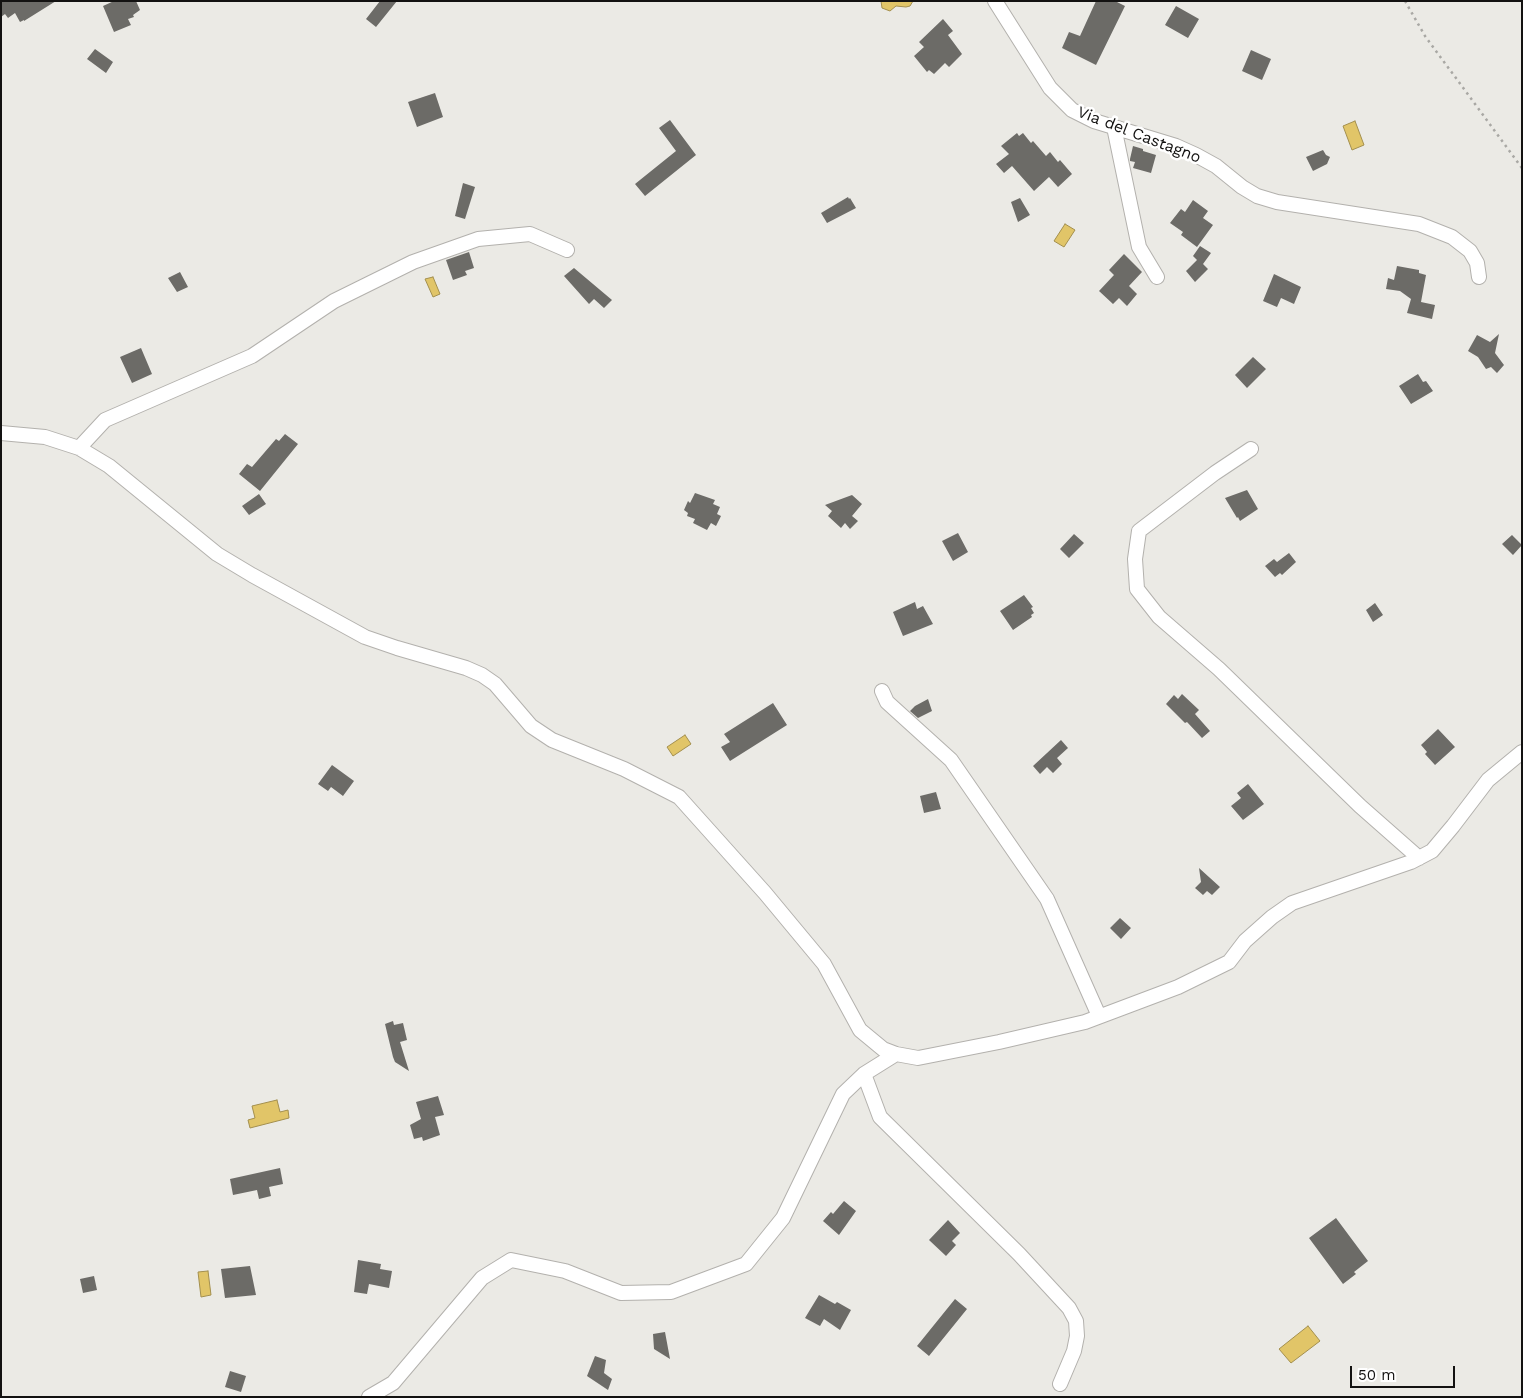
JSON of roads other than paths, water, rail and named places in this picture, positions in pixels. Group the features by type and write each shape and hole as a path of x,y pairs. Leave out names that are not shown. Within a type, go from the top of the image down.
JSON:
{"street":[{"name":"Via del Castagno","path":"995,1 1050,88 1072,110 1094,121 1176,146 1196,155 1216,166 1242,187 1257,196 1276,202 1419,224 1452,237 1470,251 1477,263 1479,277"},
{"path":"1114,127 1139,247 1157,277"},
{"path":"79,448 106,420 252,356 334,301 413,262 478,239 530,234 567,250"},
{"path":"1,433 45,437 79,448 109,466 217,554 252,575 365,637 466,668 482,675 495,684 531,726 552,740 624,769 678,797 824,964 860,1030 883,1049 896,1054 918,1058 1085,1022 1178,987 1229,962 1245,941 1272,917 1292,903 1411,862 1432,851 1488,780 1522,752"},
{"path":"1251,449 1215,473 1139,531 1135,559 1137,589 1160,617 1219,669 1360,806 1419,858"},
{"path":"882,691 887,702 951,760 1047,899 1099,1016"},
{"path":"369,1397 393,1383 482,1278 511,1260 565,1271 621,1293 671,1292 746,1264 783,1218 843,1094 864,1074 896,1054"},
{"path":"864,1074 880,1117 1019,1254 1070,1308 1076,1321 1077,1336 1074,1351 1060,1384"}]}
